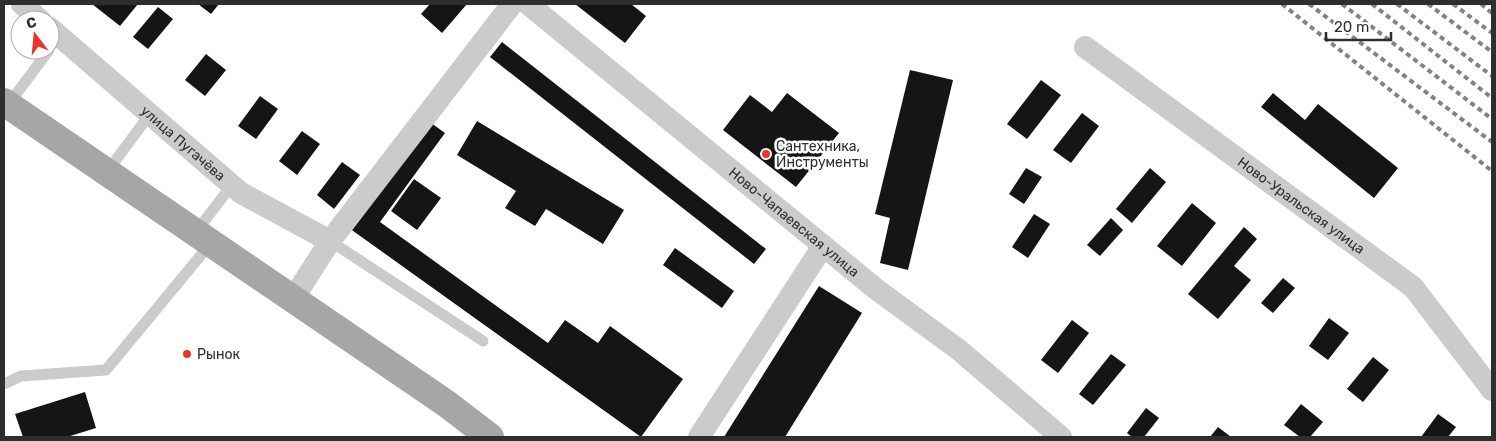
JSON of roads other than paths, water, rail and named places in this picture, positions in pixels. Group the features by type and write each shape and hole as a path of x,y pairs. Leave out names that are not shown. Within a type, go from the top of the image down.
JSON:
{"main road":[{"path":"5,107 107,172 447,404 490,437"}],"street":[{"path":"293,299 330,241 512,4"},
{"name":"Ново-Чапаевская улица","path":"528,4 876,289 959,350 1061,437"},
{"name":"Ново-Уральская улица","path":"1085,46 1413,287 1492,390"},
{"name":"улица Пугачёва","path":"60,47 150,114 241,192 330,241"},
{"path":"699,437 823,246"}],"lane":[{"path":"5,107 38,60"},
{"path":"107,172 150,114"},
{"path":"4,384 21,376 106,370 203,238 232,185"},
{"path":"330,241 483,341"}],"railway":[{"path":"1282,4 1492,171"},
{"path":"1309,4 1492,142"},
{"path":"1342,4 1492,119"},
{"path":"1372,4 1492,98"},
{"path":"1397,4 1492,76"},
{"path":"1428,4 1492,52"},
{"path":"1453,4 1492,33"},
{"path":"1481,4 1492,13"}],"place":[{"name":"Сантехника, Инструменты","path":"766,154"},
{"name":"Рынок","path":"187,354"}]}
